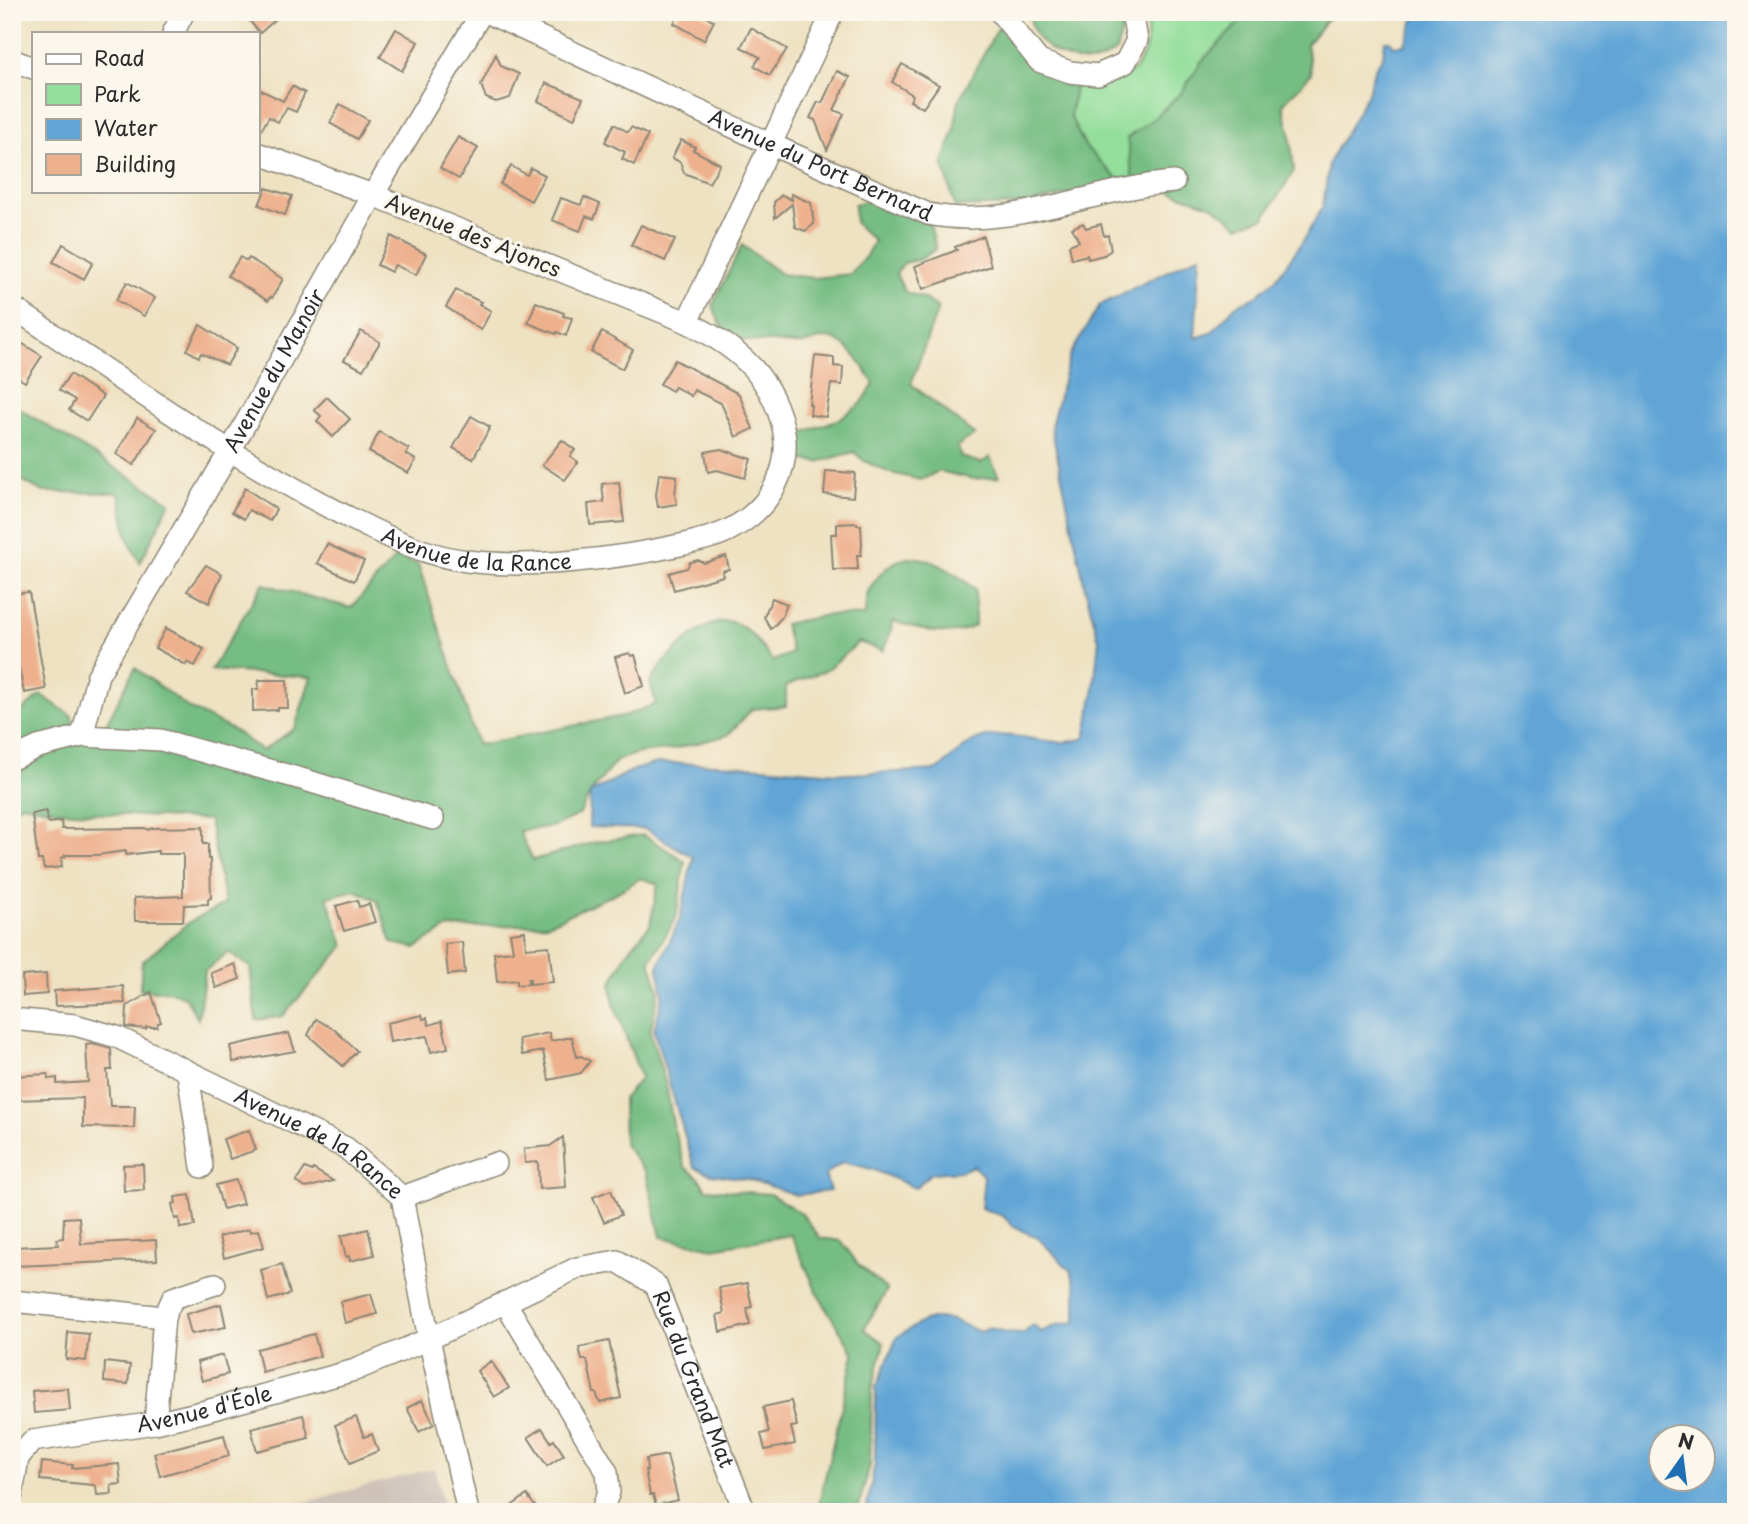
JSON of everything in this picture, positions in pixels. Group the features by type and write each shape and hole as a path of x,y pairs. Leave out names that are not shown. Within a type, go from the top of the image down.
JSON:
{"street":[{"path":"174,32 184,12"},
{"name":"Avenue du Port Bernard","path":"484,12 929,215 954,220 980,218 1070,203 1143,184 1174,182"},
{"name":"Avenue du Manoir","path":"82,736 98,676 230,451 373,195 484,12"},
{"path":"687,322 833,12"},
{"path":"1000,12 1039,61 1070,72 1098,75 1125,63 1137,40 1132,12"},
{"path":"12,60 32,68"},
{"name":"Avenue des Ajoncs","path":"259,154 373,195 687,322"},
{"name":"Avenue de la Rance","path":"12,307 230,451 321,503 398,542 432,554 466,561 501,563 634,554 699,541 729,530 750,517 766,502 778,483 784,465 786,446 777,407 750,364 733,348 687,322"},
{"path":"12,759 38,747 82,736 160,740 433,819"},
{"name":"Avenue de la Rance","path":"12,1019 75,1025 117,1037 346,1148 402,1198 429,1339 468,1512"},
{"path":"188,1073 202,1167"},
{"path":"402,1198 496,1163"},
{"name":"Rue du Grand Mat","path":"429,1339 577,1268 617,1261 656,1285 745,1512"},
{"path":"155,1423 164,1317 173,1298 215,1284"},
{"path":"12,1301 164,1317"},
{"path":"505,1302 607,1472 609,1492 601,1512"},
{"name":"Avenue d'Éole","path":"12,1494 18,1458 32,1441 155,1423 206,1411 355,1370 429,1339"}],"shaded area":[{"path":"434,1468 445,1512 267,1512"}],"green space":[{"path":"1031,12 1118,12 1124,24 1116,51 1097,61 1080,61 1058,54 1041,41 1031,23"},
{"path":"1143,12 1247,12 1201,62 1182,92 1157,115 1133,179 1120,182 1085,146 1070,116 1076,81 1114,82 1125,77 1138,64 1146,48 1147,38"},
{"path":"1247,12 1333,12 1307,44 1311,74 1283,104 1294,171 1264,218 1239,226 1213,206 1133,179 1127,138 1157,116 1182,92 1201,62"},
{"path":"999,26 1076,81 1070,116 1085,146 1120,182 1023,205 955,207 943,163 954,131 959,100"},
{"path":"875,199 930,224 936,249 921,259 904,263 896,274 905,292 923,298 938,308 911,384 975,435 957,446 961,457 981,463 990,457 999,477 973,479 939,471 921,480 887,472 864,461 854,452 818,462 797,459 796,435 837,420 861,404 874,384 855,356 836,340 825,338 795,344 742,340 727,332 717,316 713,304 742,245 781,274 814,278 851,274 874,241 855,223 854,204"},
{"path":"12,404 170,502 140,563 128,539 119,493 43,492 12,475"},
{"path":"396,557 418,564 478,745 627,715 656,704 650,682 656,673 686,641 711,625 723,622 741,626 756,639 773,661 792,653 784,624 827,615 865,616 866,599 871,586 891,565 903,559 915,558 940,565 975,589 975,625 966,630 945,633 892,621 883,651 859,642 827,670 786,686 786,706 752,709 728,735 617,760 590,793 580,814 554,826 519,831 533,860 596,842 643,835 685,861 676,918 650,961 659,991 650,1032 667,1089 674,1130 685,1167 698,1177 706,1189 770,1194 802,1214 820,1238 841,1241 858,1264 887,1290 864,1329 884,1343 872,1390 870,1465 857,1512 817,1512 854,1354 819,1296 791,1235 713,1248 661,1237 646,1173 624,1144 623,1099 641,1078 614,1004 611,984 627,953 650,925 658,884 641,878 616,893 548,924 447,928 416,948 392,943 377,900 355,890 327,897 344,946 283,1016 256,1020 250,967 228,952 205,971 198,1019 185,997 168,991 140,990 142,962 189,922 225,904 209,820 61,811 22,804 12,810 12,764 104,728 135,668 190,709 235,731 262,751 295,728 311,677 211,670 263,584 351,608"},
{"path":"41,695 72,716 73,733 12,746 12,719"}],"water":[{"path":"1417,12 1736,12 1736,1512 866,1512 875,1463 876,1388 897,1337 924,1321 937,1318 953,1320 980,1332 990,1328 1005,1333 1023,1334 1033,1325 1041,1332 1057,1325 1076,1322 1076,1287 1071,1271 1038,1238 1014,1227 1003,1216 981,1208 984,1177 974,1166 961,1171 931,1173 915,1188 872,1169 843,1162 825,1175 830,1191 796,1195 748,1179 711,1174 694,1167 654,1031 663,994 658,967 680,919 693,857 645,829 589,827 590,793 633,770 657,763 721,764 851,774 938,770 966,746 991,736 1058,742 1085,738 1099,640 1085,588 1051,426 1070,355 1100,305 1200,255 1195,338 1211,333 1236,305 1254,298 1275,280 1303,241 1323,206 1329,163 1368,93 1374,70 1383,56 1385,41 1390,41 1394,46 1405,44"}],"building":[{"path":"242,12 268,12 275,20 260,33"},
{"path":"680,12 698,12 714,21 704,40 674,23"},
{"path":"751,28 787,49 770,75 754,66 760,57 741,47"},
{"path":"396,29 418,42 402,71 380,57"},
{"path":"496,54 501,66 519,74 510,98 496,102 486,98 481,85"},
{"path":"902,64 939,85 923,108 910,101 913,95 892,82"},
{"path":"837,71 850,77 834,110 844,114 827,150 815,120 810,118 818,102 822,103"},
{"path":"546,83 583,98 574,119 538,101"},
{"path":"292,86 305,93 296,112 287,108 278,122 269,117 259,134 259,89 283,101"},
{"path":"340,104 368,120 357,139 330,123"},
{"path":"614,124 628,132 631,127 648,135 634,165 622,159 625,152 605,142"},
{"path":"458,137 478,148 459,179 440,168"},
{"path":"681,140 695,147 693,150 720,164 709,183 684,173 680,162 672,158"},
{"path":"511,166 527,175 531,168 545,175 531,201 500,184"},
{"path":"266,188 292,196 285,215 259,205"},
{"path":"791,194 811,203 814,224 805,231 795,227 792,204 775,218 774,202 782,195 792,200"},
{"path":"584,197 600,204 594,219 586,216 580,231 552,220 561,198 581,205"},
{"path":"1083,223 1086,228 1101,224 1104,236 1108,235 1111,250 1104,255 1088,259 1087,255 1072,259 1069,245 1079,241 1072,228"},
{"path":"641,225 675,240 665,261 631,245"},
{"path":"391,236 426,254 416,275 395,265 391,272 377,265"},
{"path":"983,236 991,266 923,289 915,266 957,250 955,247"},
{"path":"63,244 93,262 84,279 53,262"},
{"path":"240,257 247,261 249,258 283,279 268,301 228,276"},
{"path":"127,282 155,298 144,316 116,300"},
{"path":"456,290 481,302 479,304 491,311 481,330 446,307"},
{"path":"536,302 572,318 566,336 528,323"},
{"path":"200,325 237,348 227,365 201,353 199,357 187,350"},
{"path":"361,331 380,342 363,370 344,360"},
{"path":"602,332 633,350 622,369 591,352"},
{"path":"12,337 42,356 25,382 12,374"},
{"path":"815,356 834,358 834,366 843,367 842,385 831,384 826,417 810,415"},
{"path":"675,360 739,394 753,429 736,437 721,403 694,390 691,396 675,387 672,391 660,384"},
{"path":"70,374 103,396 87,421 69,410 75,400 59,390"},
{"path":"327,397 350,419 333,437 317,421 321,416 314,410"},
{"path":"471,416 490,427 473,459 453,448"},
{"path":"137,418 156,429 134,465 116,454"},
{"path":"379,432 409,449 406,454 416,460 408,473 369,452"},
{"path":"562,440 575,450 570,456 578,462 565,480 542,465"},
{"path":"721,449 751,459 745,478 717,470 708,472 705,452"},
{"path":"826,471 855,473 853,497 824,494"},
{"path":"659,474 677,476 677,504 658,507 656,495"},
{"path":"619,482 624,522 590,525 588,504 604,502 602,484"},
{"path":"245,488 276,509 270,521 249,510 244,519 232,512"},
{"path":"837,524 861,525 862,545 861,555 857,555 858,569 833,570 831,534 837,534"},
{"path":"327,544 364,561 354,581 317,563"},
{"path":"726,556 729,569 722,571 723,576 674,590 669,573 687,568 690,562 698,560 704,563"},
{"path":"206,565 222,574 209,603 187,591"},
{"path":"29,592 46,689 24,693 12,632 12,594"},
{"path":"772,598 787,604 782,617 771,629 764,617"},
{"path":"166,628 204,649 195,666 187,662 186,665 155,648"},
{"path":"630,653 631,656 635,655 644,686 625,693 615,657"},
{"path":"259,680 287,680 288,708 253,711 253,689 258,689"},
{"path":"46,811 48,823 61,821 62,829 148,830 203,827 203,844 208,844 210,859 211,898 208,899 208,904 184,905 183,921 135,921 134,898 183,896 183,854 158,854 158,851 126,855 126,851 65,855 61,858 62,867 44,869 42,860 38,860 32,814"},
{"path":"357,900 359,907 369,904 375,922 344,931 336,906"},
{"path":"525,931 526,948 549,946 553,982 530,984 528,979 528,984 517,985 517,980 497,982 494,953 513,951 510,933"},
{"path":"462,942 465,973 448,975 445,944"},
{"path":"235,964 240,979 216,988 211,973"},
{"path":"46,974 47,994 23,996 22,976"},
{"path":"123,986 125,1003 55,1006 54,991"},
{"path":"151,992 161,1022 157,1027 146,1029 126,1027 127,1006"},
{"path":"422,1015 423,1019 427,1018 429,1025 442,1021 448,1048 431,1052 427,1036 390,1042 387,1023"},
{"path":"316,1019 335,1030 357,1051 343,1066 308,1035"},
{"path":"289,1033 295,1051 233,1062 230,1046"},
{"path":"549,1033 551,1041 572,1037 577,1057 581,1056 590,1061 581,1073 549,1080 543,1051 522,1055 519,1039"},
{"path":"86,1045 111,1049 112,1070 107,1070 110,1106 135,1106 134,1128 83,1127 83,1098 12,1100 12,1076 48,1074 48,1079 57,1078 57,1084 88,1082"},
{"path":"249,1130 256,1150 230,1159 223,1139"},
{"path":"563,1137 566,1187 539,1189 538,1162 525,1163 524,1149 550,1146"},
{"path":"143,1164 144,1190 124,1191 123,1165"},
{"path":"305,1168 312,1171 313,1169 333,1181 306,1188 296,1182"},
{"path":"236,1180 243,1204 223,1209 216,1185"},
{"path":"611,1190 621,1215 604,1222 593,1197"},
{"path":"190,1195 195,1226 180,1228 179,1218 175,1219 172,1204 176,1203 175,1197"},
{"path":"79,1217 81,1244 156,1240 157,1260 15,1266 14,1247 58,1245 57,1239 63,1238 64,1218"},
{"path":"249,1229 250,1232 259,1230 264,1247 224,1258 219,1237"},
{"path":"368,1229 374,1255 350,1261 349,1256 346,1257 341,1236"},
{"path":"282,1264 290,1294 268,1300 261,1270"},
{"path":"747,1283 752,1307 747,1308 750,1325 720,1332 717,1315 724,1313 719,1288"},
{"path":"371,1294 377,1314 345,1323 340,1302"},
{"path":"221,1304 226,1327 191,1334 186,1314"},
{"path":"68,1332 89,1334 86,1361 66,1359"},
{"path":"314,1334 320,1356 262,1372 257,1349"},
{"path":"609,1341 621,1398 600,1403 594,1393 587,1360 582,1360 579,1347"},
{"path":"223,1355 228,1374 202,1381 197,1362"},
{"path":"491,1361 509,1388 494,1397 477,1371"},
{"path":"105,1362 130,1365 128,1384 104,1382"},
{"path":"68,1388 70,1410 34,1413 32,1391"},
{"path":"422,1400 434,1424 419,1432 407,1408"},
{"path":"791,1401 797,1426 791,1427 795,1444 765,1450 761,1434 769,1432 763,1407"},
{"path":"303,1415 309,1438 257,1451 251,1428"},
{"path":"356,1417 364,1437 372,1434 378,1451 350,1463 335,1425"},
{"path":"542,1428 564,1455 547,1466 528,1437"},
{"path":"224,1435 229,1456 160,1476 154,1453"},
{"path":"667,1455 678,1500 656,1505 653,1495 650,1495 645,1470 646,1459"},
{"path":"42,1462 73,1465 72,1468 119,1464 121,1484 111,1485 112,1494 97,1495 96,1486 93,1485 40,1480"},
{"path":"527,1495 539,1512 503,1512"}]}
